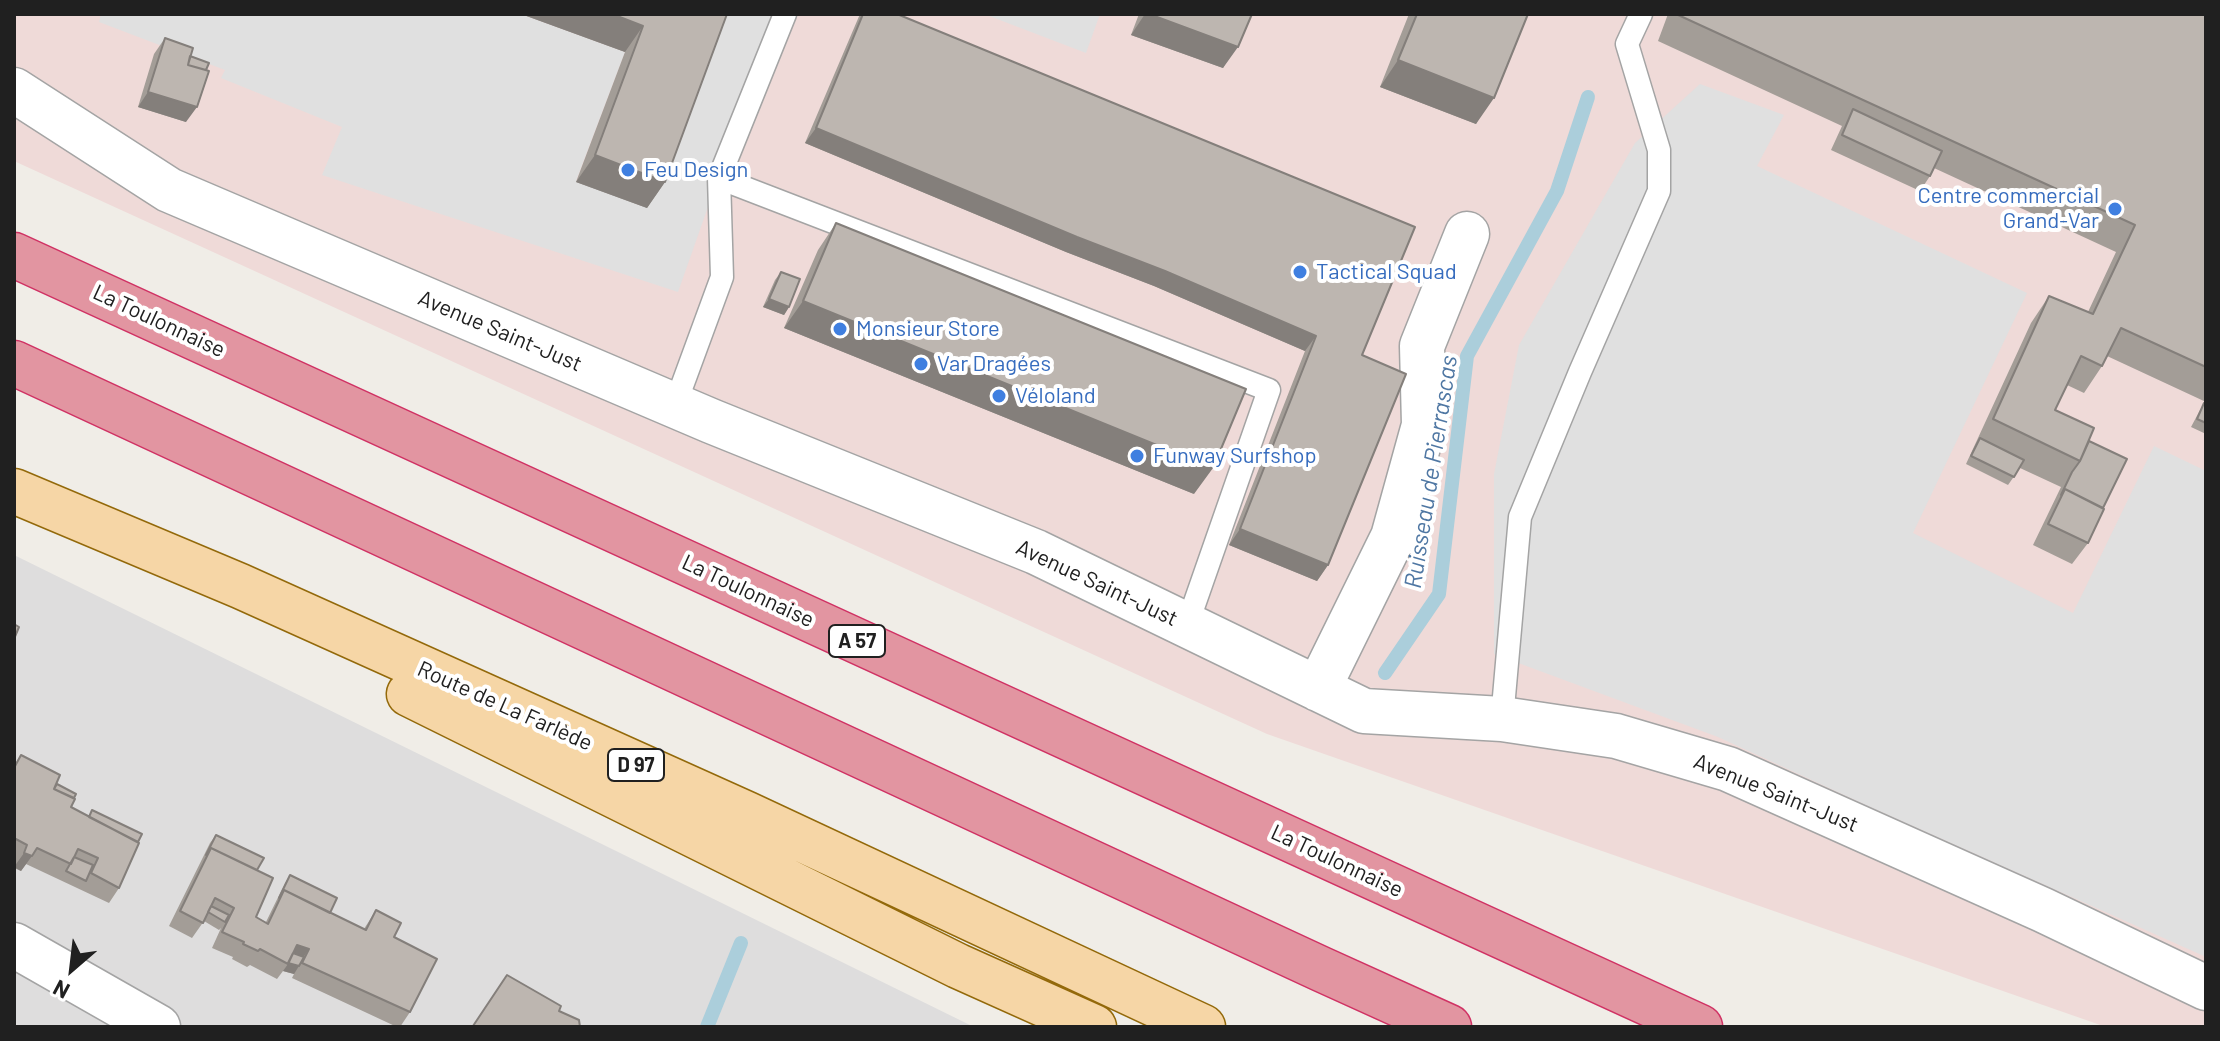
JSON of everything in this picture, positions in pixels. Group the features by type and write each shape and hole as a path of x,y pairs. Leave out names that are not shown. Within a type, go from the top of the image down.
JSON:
{"highway":[{"name":"La Toulonnaise","path":"14,255 1700,1027"},
{"path":"14,363 1449,1027"}],"main road":[{"name":"Route de La Farlède","path":"14,491 240,586 732,808 1203,1027"},
{"name":"Route de La Farlède","path":"64,513 230,605 958,966 1094,1027"}],"street":[{"name":"Avenue Saint-Just","path":"14,90 169,190 675,405 1036,552 1364,711 1502,719 1616,736 1728,769 2043,910 2206,988"},
{"path":"1318,689 1393,537 1424,425 1422,346 1467,234"},
{"path":"14,945 158,1027"}],"lane":[{"path":"675,405 722,277 719,178 785,14"},
{"path":"1502,719 1520,517 1659,191 1659,150 1627,44 1641,14"},
{"path":"719,178 1269,390 1187,625"}],"shaded area":[{"path":"14,14 2206,14 2206,1027 2106,1027 1267,734 14,161"},
{"path":"101,14 521,14 625,52 576,181 719,14 767,14 775,17 678,292 322,175 342,127 221,78 225,70 99,22"},
{"path":"984,14 1100,14 1086,53"},
{"path":"1700,84 1784,115 1757,166 2027,293 1913,533 2073,613 2154,446 2206,471 2206,957 1718,737 1494,654 1494,474 1519,345 1635,143"},
{"path":"14,555 974,1027 14,1027"}],"building":[{"path":"612,14 727,14 665,182 595,155 643,26"},
{"path":"863,14 897,14 1415,227 1362,355 1406,374 1328,565 1240,529 1316,336 816,128"},
{"path":"1149,14 1252,14 1238,47"},
{"path":"1417,14 1528,14 1494,98 1398,60"},
{"name":"Centre commercial Grand-Var","path":"1676,14 2206,14 2206,367 2121,328 2102,366 2081,356 2055,410 2094,428 2080,461 1993,419 2049,296 2093,314 2135,225"},
{"path":"165,38 193,48 188,65 209,71 197,107 148,92"},
{"path":"190,56 209,63 206,70 188,65"},
{"path":"1853,109 1942,151 1930,176 1842,135"},
{"path":"836,223 1246,389 1213,468 803,301"},
{"path":"781,272 800,279 789,307 769,299"},
{"path":"2206,404 2206,423 2197,419"},
{"path":"1980,438 2024,460 2014,477 1971,456"},
{"path":"2089,441 2127,459 2103,508 2065,489 2061,495"},
{"path":"2065,489 2104,509 2088,543 2048,524"},
{"path":"21,755 60,775 54,789 75,799 71,807 139,843 119,888 91,873 98,858 78,849 71,864 37,848 32,856 24,853 27,845 14,838 14,768"},
{"path":"57,784 76,794 74,798 54,789"},
{"path":"92,810 142,834 138,842 89,817"},
{"path":"216,835 264,858 257,870 211,848 206,855"},
{"path":"211,848 273,878 256,917 268,924 284,890 366,930 376,910 401,923 394,937 437,959 410,1012 302,963 309,949 297,945 288,964 222,932 234,908 215,898 203,923 180,911"},
{"path":"74,857 93,865 86,881 66,871"},
{"path":"290,875 337,898 330,913 284,890 279,898"},
{"path":"211,906 229,915 225,922 208,912"},
{"path":"293,953 304,957 299,966 288,963"},
{"path":"507,975 561,1006 559,1011 579,1020 580,1027 473,1026"}],"waterway":[{"name":"Ruisseau de Pierrascas","path":"1385,673 1439,594 1467,356 1557,191 1588,97"},
{"name":"Ruisseau de Pierrascas","path":"707,1027 741,943"}],"place":[{"name":"Feu Design","path":"628,170"},
{"name":"Centre commercial Grand-Var","path":"2115,209"},
{"name":"Tactical Squad","path":"1300,272"},
{"name":"Monsieur Store","path":"840,329"},
{"name":"Var Dragées","path":"921,364"},
{"name":"Véloland","path":"999,396"},
{"name":"Funway Surfshop","path":"1137,456"}]}
